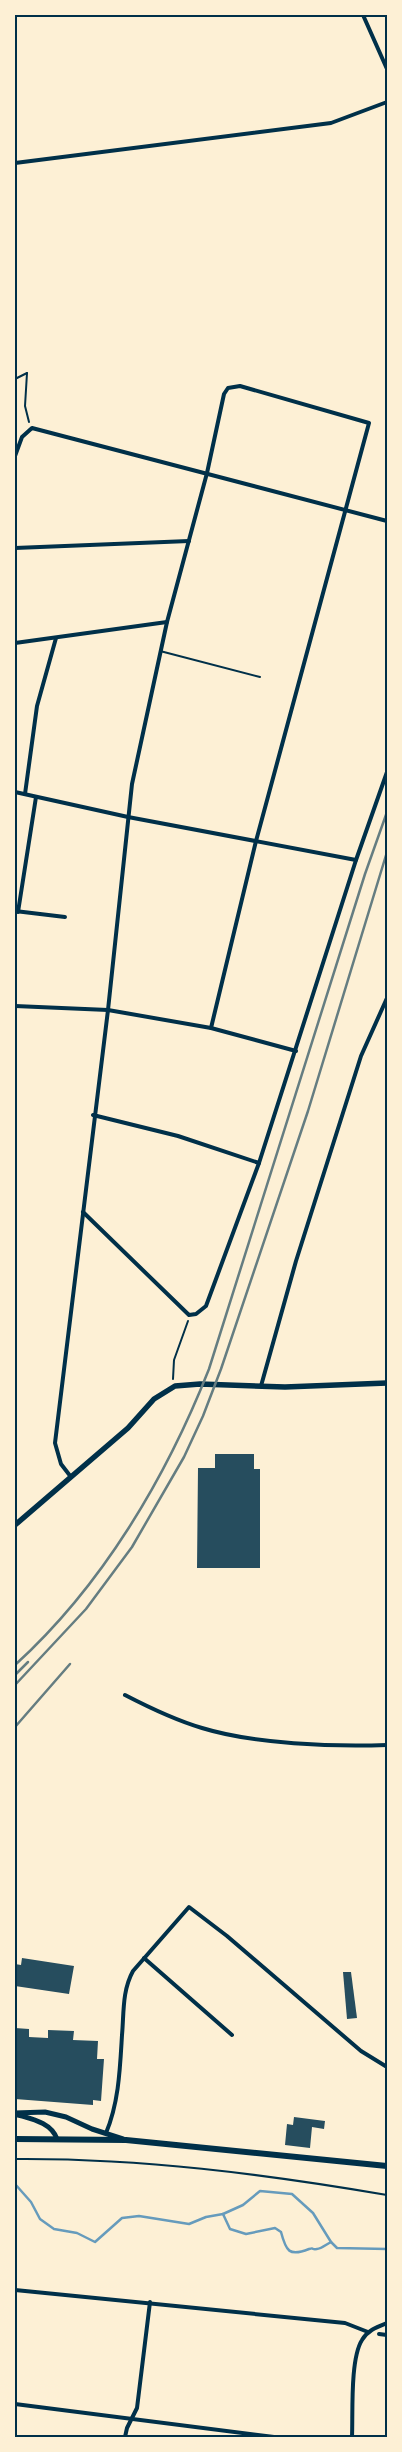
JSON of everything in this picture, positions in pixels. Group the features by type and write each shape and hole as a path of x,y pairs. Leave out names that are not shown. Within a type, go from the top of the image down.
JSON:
{"main road":[{"path":"15,1525 128,1428 154,1399 174,1386 200,1384 261,1386 387,1383"},
{"path":"15,2139 126,2140 387,2166"}],"street":[{"path":"362,15 387,69"},
{"path":"15,163 331,123 387,102"},
{"path":"70,1477 61,1464 55,1443 108,1010 128,817 137,758 160,651 207,473 224,394 228,388 247,388 369,423 256,841 211,1028"},
{"path":"15,456 22,437 32,428 387,521"},
{"path":"15,548 189,541"},
{"path":"15,643 167,622"},
{"path":"25,794 37,706 56,638"},
{"path":"83,1212 190,1315 196,1314 210,1300 259,1163 356,860 387,772"},
{"path":"15,792 128,817 356,860"},
{"path":"36,797 16,911 65,917"},
{"path":"261,1386 296,1261 361,1056 387,998"},
{"path":"15,1006 108,1010 211,1028 296,1051"},
{"path":"94,1115 178,1136 259,1163"},
{"path":"125,1695 179,1720 230,1735 339,1745 387,1745"},
{"path":"106,2133 115,2105 118,2085 125,1990 133,1971 189,1907 227,1936 361,2051 387,2067"},
{"path":"144,1958 232,2035"},
{"path":"15,2114 45,2112 66,2117 92,2129 126,2140"},
{"path":"15,2114 46,2125 54,2132 57,2139"},
{"path":"15,2290 345,2322 368,2332"},
{"path":"125,2437 127,2428 138,2408 150,2302"},
{"path":"352,2437 355,2365 358,2346 368,2332 387,2323"},
{"path":"379,2334 387,2335"},
{"path":"15,2404 274,2437"}],"lane":[{"path":"160,651 260,677"}],"path":[{"path":"15,379 27,373 25,406 32,428"},
{"path":"174,1386 172,1374 174,1360 190,1315"},
{"path":"15,2159 78,2158 242,2172 387,2195"}],"building":[{"path":"215,1454 254,1454 254,1469 260,1469 260,1568 197,1568 198,1468 215,1468"},
{"path":"22,1958 74,1966 69,1994 15,1986 15,1964 21,1965"},
{"path":"343,1972 351,1972 357,2018 347,2019"},
{"path":"15,2028 29,2029 29,2037 48,2038 48,2030 74,2031 73,2040 98,2041 97,2059 104,2059 101,2101 93,2100 93,2105 15,2099"},
{"path":"294,2117 325,2121 324,2129 312,2127 310,2148 285,2145 287,2124 293,2125"}],"waterway":[{"path":"15,2184 31,2202 40,2219 54,2229 77,2233 95,2242 122,2218 139,2216 189,2224 206,2217 223,2214 230,2229 246,2234 275,2228 281,2232 289,2251 293,2252 312,2248 319,2249 331,2242 337,2248 387,2249"},
{"path":"223,2214 243,2205 260,2191 292,2194 313,2213 331,2242"}],"railway":[{"path":"15,1665 47,1634 76,1601 103,1565 152,1490 192,1410 209,1369 365,874 387,812"},
{"path":"15,1685 86,1609 132,1547 184,1457 203,1416 221,1369 308,1111 387,852"},
{"path":"15,1675 28,1662"},
{"path":"15,1727 70,1664"}]}
